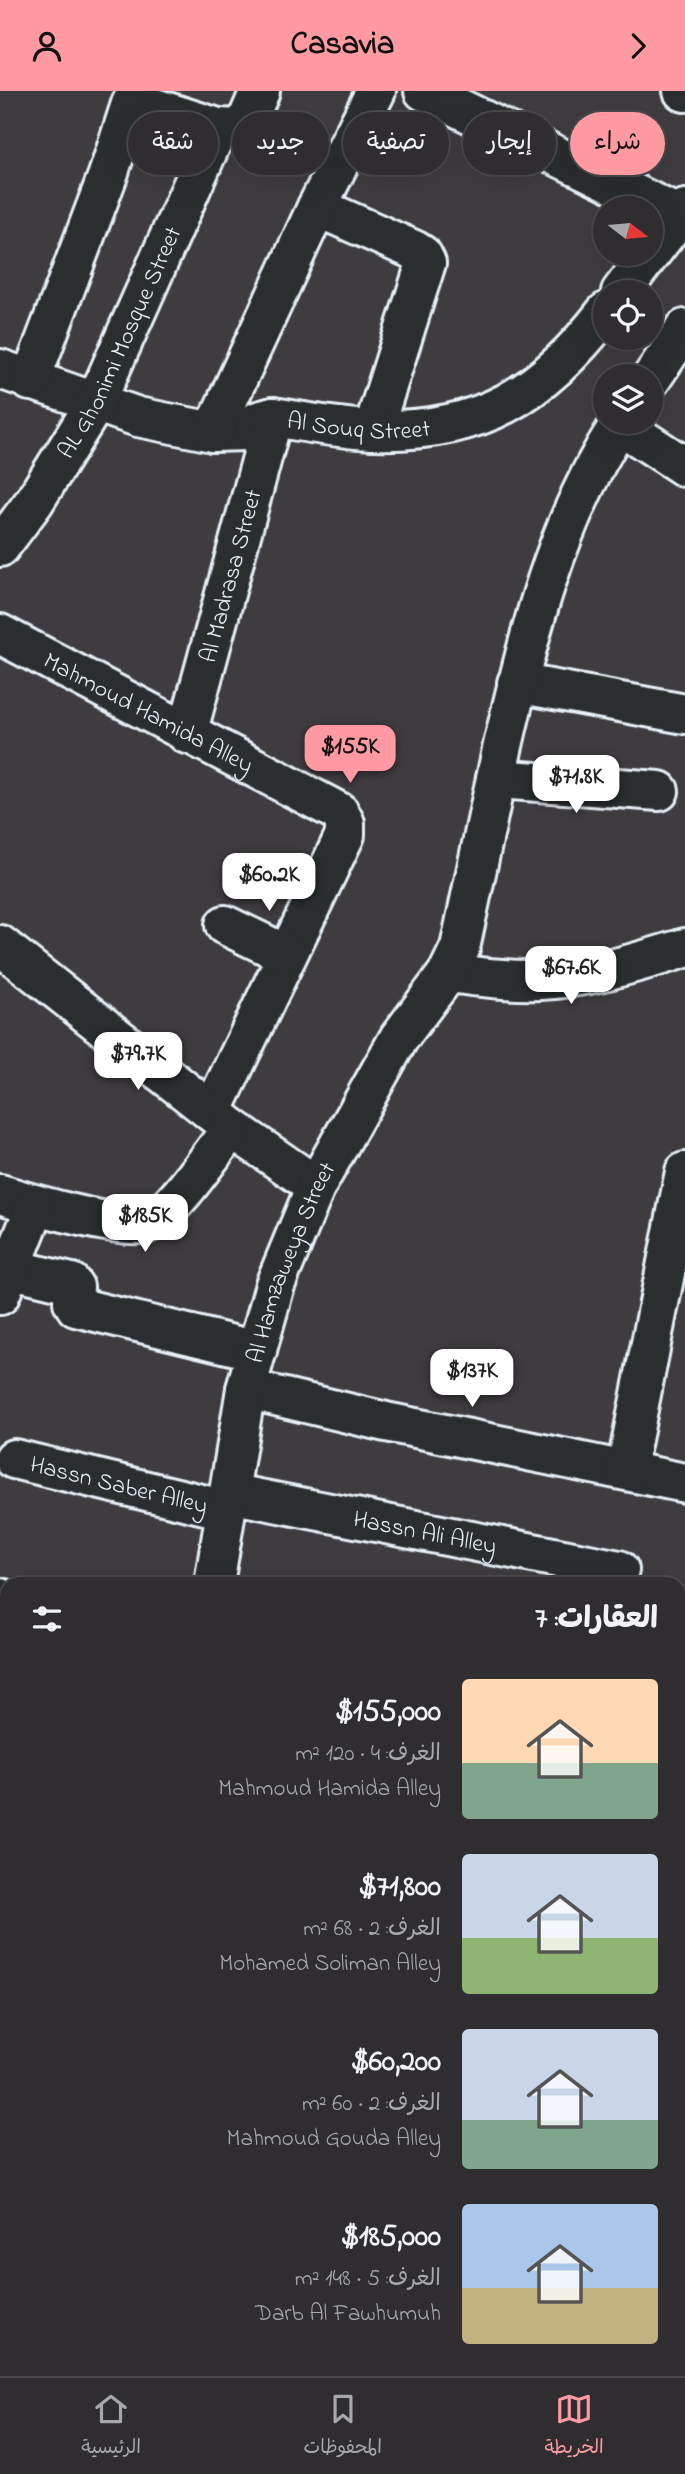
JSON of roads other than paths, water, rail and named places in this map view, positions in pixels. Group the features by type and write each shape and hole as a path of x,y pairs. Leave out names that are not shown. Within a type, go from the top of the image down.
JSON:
{"street":[{"path":"218,128 241,129 245,126 260,91"},
{"path":"214,432 317,207 376,91"},
{"path":"424,91 682,212 663,237"},
{"path":"15,375 108,175 128,109 136,101 158,99 185,112"},
{"name":"AL Ghonimi Mosque Street","path":"0,547 34,502 94,404 197,175"},
{"path":"317,207 414,250 422,255 426,264 373,430"},
{"path":"630,280 641,266"},
{"name":"Al Souq Street","path":"15,375 138,417 214,432 245,431 258,421 273,417 373,430 430,428 479,418 525,394 551,374 579,347 593,329"},
{"name":"Al Madrasa Street","path":"187,734 273,417"},
{"name":"Al Hamzaweya Street","path":"215,1577 246,1389 275,1285 316,1187 398,1038 448,974 460,948 517,683 535,612 562,535 592,471 614,434"},
{"path":"636,434 685,467"},
{"name":"Mahmoud Hamida Alley","path":"0,634 339,812 345,823 345,835 287,955 222,1120 168,1209 146,1224 129,1225 36,1205 0,1194"},
{"path":"517,683 685,714"},
{"path":"496,779 659,791"},
{"path":"225,925 287,955"},
{"path":"0,945 222,1120 316,1187"},
{"path":"448,974 544,980 592,974 685,948"},
{"path":"626,1470 685,1172"},
{"path":"36,1205 4,1277 71,1283 74,1287 73,1301 76,1307 257,1351"},
{"path":"246,1389 386,1422 685,1483"},
{"name":"Hassn Saber Alley","path":"14,1459 227,1502"},
{"name":"Hassn Ali Alley","path":"227,1502 619,1570"}]}
